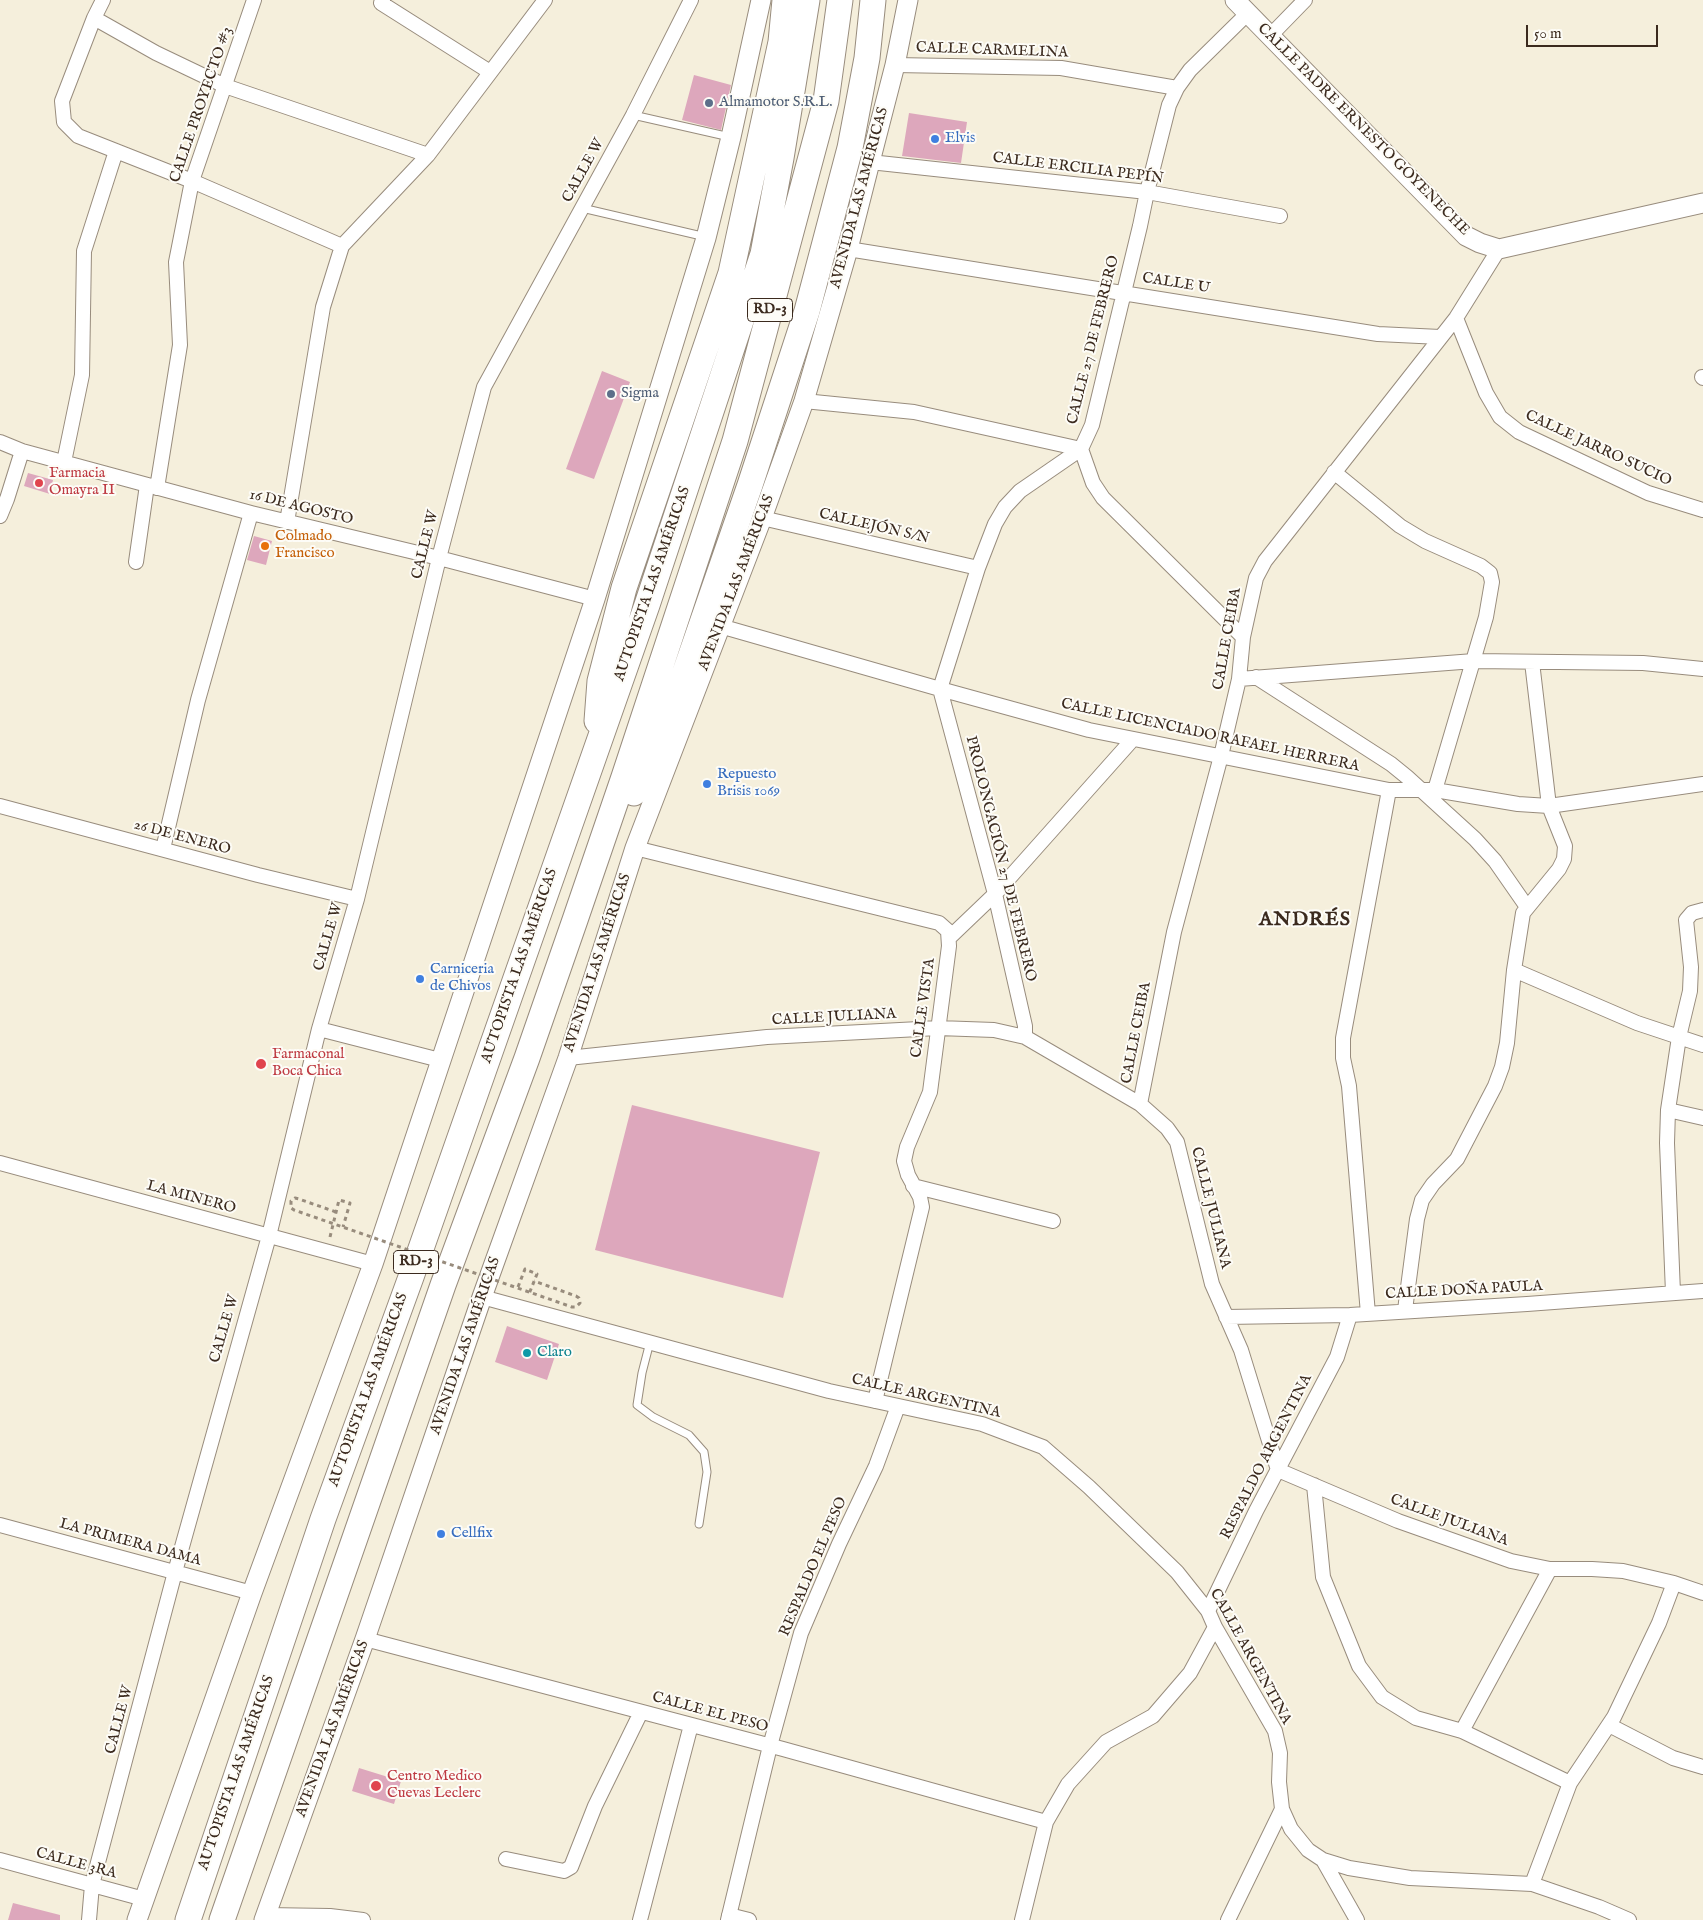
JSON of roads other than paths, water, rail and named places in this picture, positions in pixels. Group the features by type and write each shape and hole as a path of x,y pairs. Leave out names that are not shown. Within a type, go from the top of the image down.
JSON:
{"highway":[{"name":"AUTOPISTA LAS AMÉRICAS","path":"188,1920 323,1519 411,1277 647,605 762,254 781,158 807,0"},
{"name":"AUTOPISTA LAS AMÉRICAS","path":"222,1920 440,1294 523,1067 624,777 735,441 826,101 840,0"},
{"path":"574,920 630,804 685,672 750,485 804,320 850,148 867,58 873,0"},
{"path":"595,753 600,681 624,588 731,273 781,42 766,1"}],"street":[{"path":"103,0 94,18 62,101 64,122 78,136 192,181 342,246"},
{"name":"CALLE PROYECTO #3","path":"136,562 180,345 176,262 192,181 254,0"},
{"path":"287,522 323,307 342,246 428,155 545,0"},
{"name":"CALLE W","path":"89,1920 92,1885 269,1236 319,1029 357,899 438,558 484,387 633,115 691,0"},
{"name":"AVENIDA LAS AMÉRICAS","path":"265,1918 365,1640 482,1297 568,1058 635,848 762,518 804,401 848,249 895,65 908,0"},
{"path":"1270,36 1305,0"},
{"path":"378,1 490,72"},
{"path":"137,1920 252,1593 373,1264 595,599 706,238 766,1"},
{"name":"CALLE PADRE ERNESTO GOYENECHE","path":"1242,6 1466,236 1499,249"},
{"name":"CALLE 27 DE FEBRERO","path":"1081,449 1092,425 1169,104 1177,88 1190,70 1242,6"},
{"path":"94,18 156,53 225,86 428,155"},
{"name":"CALLE CARMELINA","path":"895,65 1061,68 1177,88"},
{"path":"64,462 82,375 84,251 116,151"},
{"name":"CALLE ERCILIA PEPÍN","path":"870,162 1147,192 1280,216"},
{"path":"1499,249 1703,204"},
{"name":"CALLE U","path":"848,249 1378,334 1440,337"},
{"name":"CALLE CEIBA","path":"1140,1104 1174,932 1221,756 1239,679 1243,637 1256,578 1265,562 1334,472 1456,318 1499,249"},
{"name":"CALLE JARRO SUCIO","path":"1456,318 1486,393 1500,417 1519,432 1648,493 1703,510"},
{"path":"804,401 914,412 1081,449"},
{"name":"16 DE AGOSTO","path":"0,442 22,451 251,513 438,558 595,599"},
{"path":"940,689 978,568 995,524 1005,507 1020,491 1081,449"},
{"path":"1081,449 1093,483 1103,498 1243,637"},
{"path":"0,516 22,451"},
{"path":"1334,472 1400,526 1425,541 1481,566 1490,573 1492,582 1486,617 1435,790"},
{"path":"163,849 198,700 251,513"},
{"name":"CALLEJÓN S/N","path":"762,518 978,568"},
{"name":"CALLE LICENCIADO RAFAEL HERRERA","path":"720,626 1089,730 1389,790 1435,790 1518,804 1549,806 1703,784"},
{"path":"1239,679 1474,661 1643,664 1703,669"},
{"path":"1405,1310 1417,1220 1422,1200 1433,1184 1457,1159 1495,1086 1502,1067 1507,1043 1514,970 1523,913 1559,869 1564,859 1565,846 1549,806 1532,662"},
{"path":"1256,677 1391,764 1475,839 1495,861 1526,907"},
{"name":"PROLONGACIÓN 27 DE FEBRERO","path":"940,689 995,894 1025,1026 1025,1037"},
{"path":"635,848 939,923 948,931 950,938 995,894 1134,739"},
{"path":"1368,1314 1349,1086 1343,1058 1343,1038 1389,790"},
{"name":"26 DE ENERO","path":"0,806 357,899"},
{"path":"1673,1294 1667,1143 1668,1110 1678,1036 1690,991 1691,967 1686,920 1689,916 1703,910"},
{"name":"CALLE VISTA","path":"875,1401 922,1207 920,1197 908,1175 904,1161 906,1147 930,1092 950,938"},
{"path":"1514,970 1637,1024 1703,1045"},
{"name":"CALLE JULIANA","path":"568,1058 767,1037 938,1028 994,1030 1025,1037 1140,1104 1167,1128 1177,1142 1212,1284 1241,1350 1278,1470 1406,1524 1511,1561 1550,1569 1623,1571 1674,1583 1703,1593"},
{"path":"319,1029 440,1060"},
{"path":"1668,1110 1703,1118"},
{"name":"LA MINERO","path":"0,1163 373,1264"},
{"path":"913,1186 1053,1221"},
{"name":"CALLE DOÑA PAULA","path":"1226,1317 1350,1315 1703,1291"},
{"name":"CALLE ARGENTINA","path":"482,1297 829,1391 982,1424 1043,1447 1090,1487 1177,1572 1208,1611 1215,1627 1275,1731 1280,1753 1279,1782 1282,1809"},
{"name":"RESPALDO ARGENTINA","path":"1208,1611 1337,1357 1350,1315"},
{"name":"RESPALDO EL PESO","path":"728,1918 770,1746 801,1633 839,1544 876,1466 898,1406"},
{"path":"1314,1485 1323,1577 1359,1666 1382,1697 1416,1718 1462,1731 1570,1783"},
{"name":"LA PRIMERA DAMA","path":"0,1525 252,1593"},
{"path":"1462,1731 1550,1569"},
{"path":"1532,1884 1570,1783 1609,1725 1659,1623 1674,1583"},
{"path":"1022,1920 1046,1822 1068,1784 1106,1742 1152,1716 1190,1672 1215,1627"},
{"name":"CALLE EL PESO","path":"365,1640 770,1746 1046,1822"},
{"path":"506,1859 564,1872 571,1867 595,1806 641,1712"},
{"path":"640,1920 691,1725"},
{"path":"1609,1725 1673,1758 1703,1767"},
{"path":"1282,1809 1292,1829 1308,1850 1323,1860 1349,1868 1410,1878 1532,1884 1599,1907 1629,1920"},
{"path":"1228,1920 1282,1809"},
{"name":"CALLE 3RA","path":"0,1860 144,1899"},
{"path":"1323,1860 1358,1920"},
{"path":"265,1918 330,1916 363,1920"},
{"path":"728,1918 748,1920"}],"lane":[{"path":"633,115 731,137"},
{"path":"582,208 706,238"},
{"path":"650,1342 642,1373 637,1405 653,1417 689,1435 704,1452 708,1472 699,1524"}],"place":[{"name":"Almamotor S.R.L.","path":"709,103"},
{"name":"Elvis","path":"935,139"},
{"name":"Sigma","path":"611,394"},
{"name":"Farmacia Omayra II","path":"39,483"},
{"name":"Colmado Francisco","path":"265,546"},
{"name":"Repuesto Brisis 1069","path":"707,784"},
{"name":"Carniceria de Chivos","path":"420,979"},
{"name":"Farmaconal Boca Chica","path":"261,1064"},
{"name":"Claro","path":"527,1353"},
{"name":"Cellfix","path":"441,1534"},
{"name":"Centro Medico Cuevas Leclerc","path":"376,1786"}],"district":[{"name":"ANDRÉS","path":"1305,921"}]}
